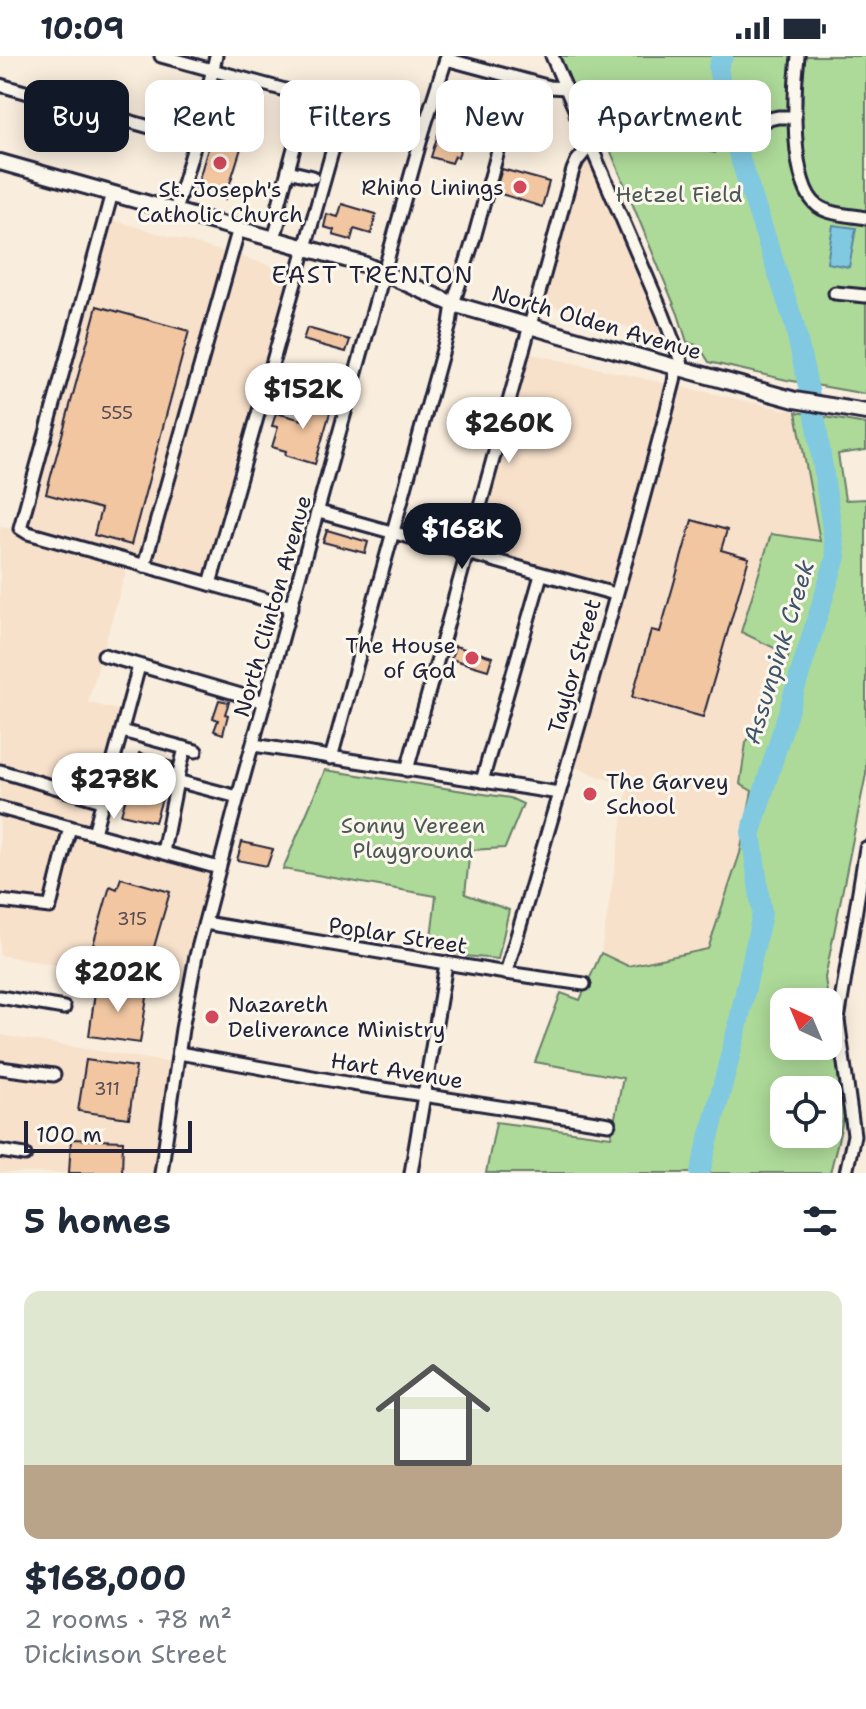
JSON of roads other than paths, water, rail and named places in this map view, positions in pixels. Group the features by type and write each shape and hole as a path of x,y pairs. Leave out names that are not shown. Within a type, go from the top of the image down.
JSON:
{"main road":[{"name":"North Olden Avenue","path":"0,162 363,264 453,304 529,326 795,400 866,412"}],"street":[{"path":"161,56 280,88"},
{"path":"211,80 216,56"},
{"path":"552,56 569,96"},
{"path":"798,56 795,117 797,154 804,186 818,206 866,218"},
{"path":"447,57 518,79 566,88"},
{"name":"North Clinton Avenue","path":"161,1173 196,956 424,128 447,57"},
{"path":"331,758 453,304 518,79"},
{"path":"0,85 145,126"},
{"path":"771,118 795,117"},
{"path":"420,127 424,128"},
{"path":"175,211 192,152"},
{"path":"274,238 280,218 278,208 293,152"},
{"path":"210,584 332,152"},
{"path":"407,770 573,170 584,152"},
{"path":"593,152 663,314 681,361 680,369"},
{"path":"288,171 313,177"},
{"path":"112,193 20,528 28,533 292,607"},
{"path":"144,566 239,228"},
{"path":"835,293 866,296"},
{"name":"Taylor Street","path":"506,973 680,369"},
{"path":"319,512 615,594"},
{"path":"482,781 541,575"},
{"path":"104,655 265,702"},
{"path":"94,833 139,666"},
{"path":"122,731 191,750 177,781 163,852"},
{"path":"254,745 559,793"},
{"path":"0,771 102,801"},
{"path":"177,781 238,797"},
{"path":"0,808 219,868"},
{"path":"0,901 50,907 70,827"},
{"path":"846,1173 854,1135 838,1020 866,848"},
{"name":"Poplar Street","path":"205,923 584,984"},
{"path":"411,1173 446,964"},
{"path":"0,997 64,1008"},
{"name":"Hart Avenue","path":"179,1053 609,1124"},
{"path":"0,1068 54,1075"},
{"path":"0,1151 25,1155"}],"water":[{"path":"833,225 856,228 849,267 827,263"}],"waterway":[{"name":"Assunpink Creek","path":"700,1173 737,1029 762,914 751,832 836,557 817,427 794,323 726,116 718,67 723,56"}],"place":[{"name":"St. Joseph's Catholic Church","path":"220,163"},
{"name":"Rhino Linings","path":"520,187"},
{"name":"The House of God","path":"472,658"},
{"name":"The Garvey School","path":"590,794"},
{"name":"Nazareth Deliverance Ministry","path":"212,1017"}],"district":[{"name":"EAST TRENTON","path":"373,275"}],"park label":[{"name":"Hetzel Field","path":"679,194"},
{"name":"Sonny Vereen Playground","path":"413,838"}]}
